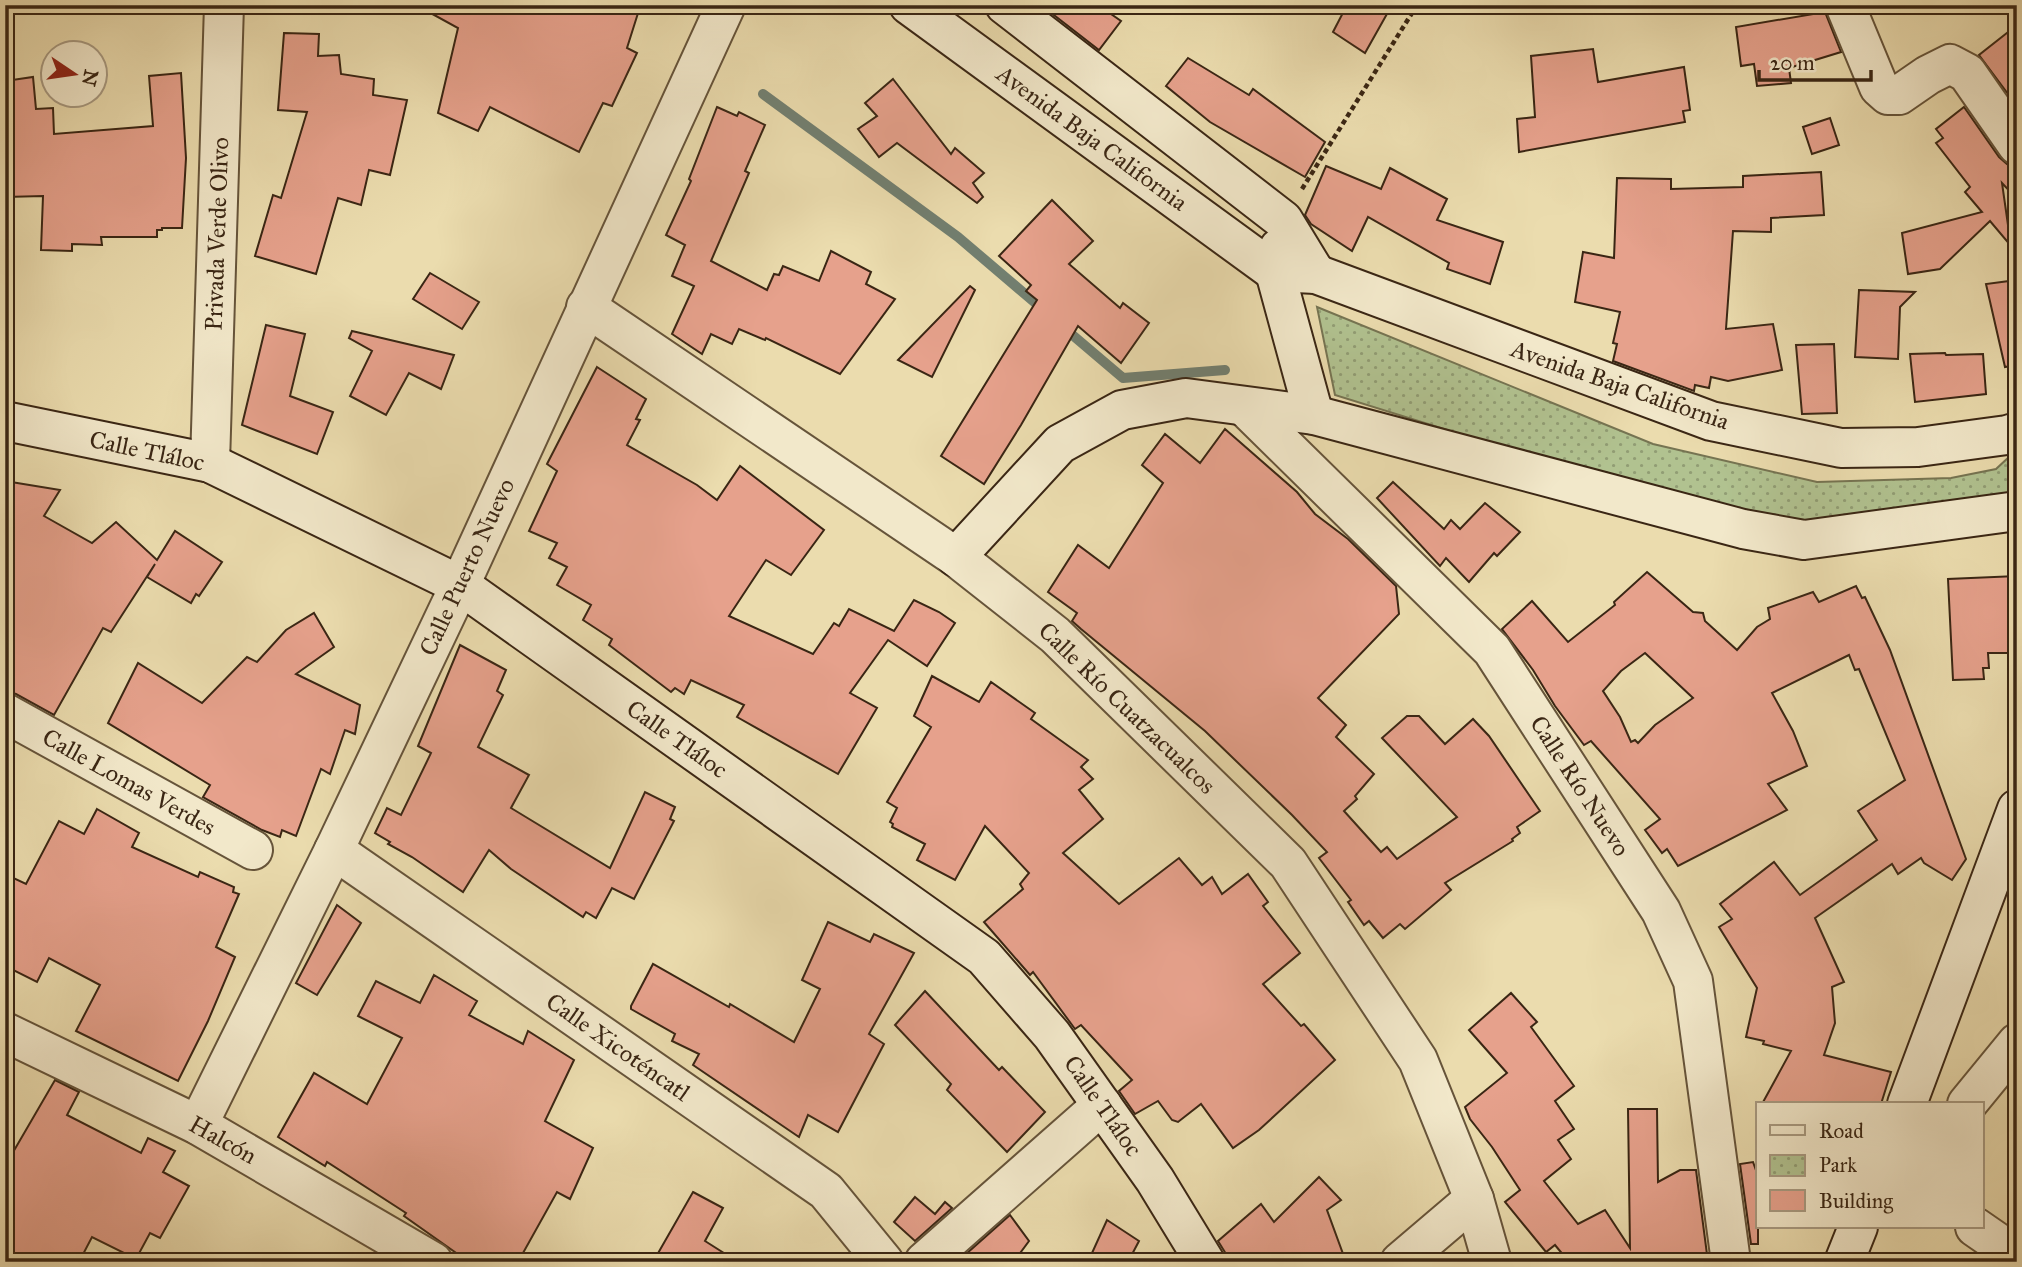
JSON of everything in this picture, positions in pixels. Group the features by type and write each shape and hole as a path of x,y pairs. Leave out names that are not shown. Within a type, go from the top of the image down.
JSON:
{"street":[{"name":"Privada Verde Olivo","path":"210,463 224,5"},
{"name":"Calle Puerto Nuevo","path":"198,1125 334,850 460,584 726,5"},
{"name":"Avenida Baja California","path":"909,5 1275,272 1316,274 1711,421 1841,448 1918,447 2017,432"},
{"name":"Avenida Baja California","path":"1005,5 1283,220 1316,274"},
{"path":"1845,5 1879,88 1888,95 1899,95 1950,64 1967,73 2017,145"},
{"path":"1283,220 1275,272 1314,415"},
{"name":"Calle Río Cuatzacualcos","path":"586,307 956,557 1055,635 1289,863 1418,1060 1474,1199 1492,1262"},
{"path":"956,557 1060,444 1122,411 1186,398 1314,415 1743,528 1804,540 2017,511"},
{"name":"Calle Río Nuevo","path":"1245,407 1492,650 1661,911 1693,981 1731,1262"},
{"name":"Calle Tláloc","path":"5,421 210,463 460,584 984,957 1052,1035 1155,1181 1205,1262"},
{"name":"Calle Lomas Verdes","path":"5,713 253,850"},
{"path":"1908,1102 2017,809"},
{"name":"Calle Xicoténcatl","path":"334,850 826,1191 884,1262"},
{"name":"Halcón","path":"5,1032 198,1125 433,1262"},
{"path":"1969,1102 2017,1043"},
{"path":"924,1262 1102,1105"},
{"path":"1400,1262 1474,1199"},
{"path":"1844,1262 1858,1228"},
{"path":"1976,1228 2017,1256"}],"path":[{"path":"1283,220 1417,5"}],"green space":[{"path":"1317,307 1653,444 1817,482 1951,478 1996,469 2009,457 2017,460 2017,483 2004,502 1792,530 1659,496 1335,395"}],"building":[{"path":"416,5 623,5 639,10 627,48 637,53 612,106 603,103 579,152 490,107 478,131 438,113 458,28"},
{"path":"1041,5 1098,5 1121,21 1099,50"},
{"path":"1347,5 1392,5 1365,53 1333,32"},
{"path":"1825,12 1841,52 1789,68 1791,83 1757,86 1754,64 1741,66 1736,27"},
{"path":"2017,25 2017,106 1979,55"},
{"path":"284,33 319,34 318,56 339,55 341,74 374,79 373,95 407,100 390,175 369,170 361,205 338,198 316,274 255,256 273,195 281,198 307,112 278,110"},
{"path":"1593,49 1598,82 1684,67 1690,110 1683,111 1685,122 1519,152 1517,119 1535,117 1531,56"},
{"path":"1188,58 1249,95 1253,89 1325,142 1305,177 1210,122 1166,86"},
{"path":"181,73 186,158 182,228 162,228 157,230 157,237 101,237 102,245 72,244 72,251 41,250 43,196 5,197 5,81 33,77 36,109 53,108 54,134 153,126 149,76"},
{"path":"893,79 951,154 955,148 984,173 973,183 983,197 977,203 897,143 879,157 858,129 877,116 865,103"},
{"path":"717,107 737,116 739,112 765,125 745,171 749,173 711,261 767,290 774,274 779,275 783,266 819,281 831,251 871,272 866,284 895,299 840,374 766,338 765,340 739,329 732,344 711,334 702,354 672,334 694,286 672,276 685,245 666,235 691,181 689,179"},
{"path":"1964,107 1999,157 2007,164 2017,167 2017,199 2002,183 2011,246 1990,221 1940,269 1908,274 1902,233 1982,212 1965,192 1970,187 1936,143 1943,138 1936,129"},
{"path":"1830,118 1839,145 1812,154 1803,127"},
{"path":"1326,166 1381,189 1390,168 1447,199 1437,220 1503,242 1490,284 1447,269 1449,263 1368,217 1352,251 1311,224 1305,215"},
{"path":"1821,172 1824,215 1771,218 1771,232 1733,231 1726,329 1773,324 1782,370 1728,381 1711,377 1709,388 1695,385 1694,391 1613,361 1617,344 1613,343 1620,312 1575,302 1583,252 1614,258 1617,178 1671,179 1671,189 1743,187 1743,176"},
{"path":"1052,200 1093,241 1069,264 1120,308 1123,303 1149,323 1121,363 1078,326 984,484 941,456 1037,300 1026,291 1031,285 999,256"},
{"path":"430,273 479,302 462,329 413,299"},
{"path":"2017,280 2017,365 2005,367 1986,284"},
{"path":"970,286 975,290 932,377 898,360"},
{"path":"1859,290 1915,292 1900,307 1898,359 1855,357"},
{"path":"266,325 305,334 290,396 333,412 317,454 242,425"},
{"path":"352,331 454,355 441,389 409,373 386,415 350,396 372,351 349,338"},
{"path":"1834,344 1837,413 1802,414 1796,345"},
{"path":"1910,354 1983,354 1986,394 1915,402"},
{"path":"597,367 646,399 636,419 640,420 627,445 697,485 717,500 740,466 824,530 791,575 766,560 729,616 813,654 834,623 839,626 849,609 894,631 914,600 955,623 927,666 888,640 850,693 877,708 838,774 737,717 744,705 691,680 684,694 675,688 671,692 609,645 612,639 583,620 591,605 557,585 567,567 549,558 557,543 529,531 557,471 547,464"},
{"path":"1225,429 1297,492 1315,514 1348,539 1396,586 1399,614 1318,698 1346,725 1336,737 1374,774 1355,796 1357,799 1344,811 1381,852 1387,847 1397,859 1457,817 1382,738 1407,716 1419,716 1445,744 1473,719 1489,736 1540,811 1517,827 1520,833 1513,841 1445,883 1451,890 1405,929 1400,924 1383,938 1369,921 1364,925 1348,902 1351,900 1319,858 1327,852 1292,815 1205,731 1072,621 1077,613 1048,592 1078,545 1109,568 1163,483 1142,465 1165,434 1200,463"},
{"path":"5,481 60,490 44,516 92,543 116,522 157,560 175,531 222,562 199,596 196,594 191,603 147,577 155,564 111,632 103,628 54,715 16,694 5,691 5,583 11,573 5,570"},
{"path":"1393,482 1444,529 1451,520 1460,529 1485,503 1520,532 1497,556 1494,553 1469,582 1446,558 1440,566 1377,498"},
{"path":"1647,572 1693,612 1703,613 1705,621 1737,650 1757,627 1770,619 1768,608 1813,592 1819,602 1856,586 1862,598 1865,597 1890,650 1966,859 1952,880 1924,863 1921,858 1898,874 1892,864 1815,918 1844,982 1832,987 1835,1023 1824,1055 1891,1072 1882,1102 1763,1102 1791,1051 1746,1037 1757,988 1719,927 1732,919 1720,904 1774,862 1800,895 1877,840 1858,811 1905,780 1859,669 1855,670 1849,655 1772,693 1793,731 1807,766 1768,784 1787,810 1678,866 1667,849 1662,853 1645,830 1660,819 1591,741 1584,745 1502,629 1532,601 1568,642 1615,605 1614,602","holes":["1645,653 1693,698 1655,725 1638,743 1635,740 1631,742 1620,717 1603,691 1621,671"]},
{"path":"2017,576 2017,653 1988,653 1989,668 1983,668 1984,679 1953,680 1948,579"},
{"path":"314,613 334,647 296,674 360,705 355,734 345,730 330,774 321,769 296,836 282,830 280,837 262,830 203,797 210,785 108,723 138,663 202,703 247,657 257,662 286,630"},
{"path":"460,645 506,670 497,691 503,695 478,747 529,775 511,808 610,868 645,792 675,807 670,819 674,821 634,899 612,888 596,918 586,912 583,917 511,869 489,850 463,892 375,833 387,808 401,815 431,753 418,746"},
{"path":"932,676 979,702 991,682 1035,713 1031,719 1088,760 1081,767 1093,779 1079,790 1103,819 1063,853 1119,904 1179,858 1202,885 1212,877 1222,894 1248,874 1268,902 1263,906 1300,953 1263,984 1301,1026 1304,1024 1335,1060 1259,1130 1233,1148 1201,1104 1178,1122 1172,1120 1158,1101 1135,1114 1119,1091 1132,1080 1081,1025 1075,1029 1033,972 1030,975 984,922 1023,889 1020,884 1029,873 985,826 955,880 917,860 925,844 892,827 890,822 897,808 887,802 931,727 914,716"},
{"path":"97,809 139,833 132,847 198,877 200,872 234,887 233,892 239,894 216,947 235,957 208,1021 178,1081 76,1031 100,985 49,958 37,982 5,966 5,874 26,884 59,821 84,834"},
{"path":"337,905 361,923 317,995 296,983"},
{"path":"828,922 870,942 874,934 914,953 869,1034 884,1044 838,1132 808,1115 799,1137 693,1065 699,1054 672,1041 675,1034 631,1009 631,1006 653,964 729,1007 730,1004 794,1042 820,989 802,980"},
{"path":"434,975 477,1001 469,1015 523,1044 528,1031 574,1060 545,1121 593,1148 570,1199 557,1192 518,1262 469,1262 404,1216 406,1213 327,1162 325,1166 278,1137 314,1073 367,1104 402,1038 358,1016 376,981 420,1003"},
{"path":"925,991 999,1070 1002,1067 1045,1112 1007,1152 947,1090 951,1084 895,1025"},
{"path":"1511,993 1537,1022 1531,1027 1574,1086 1555,1101 1574,1129 1558,1140 1571,1159 1544,1181 1578,1224 1605,1210 1630,1248 1628,1109 1657,1109 1658,1182 1680,1170 1696,1170 1708,1262 1569,1262 1555,1245 1546,1252 1505,1202 1520,1190 1470,1119 1465,1107 1507,1073 1469,1030"},
{"path":"55,1080 79,1092 67,1115 141,1153 148,1138 175,1151 163,1172 189,1186 160,1238 150,1233 136,1259 92,1237 79,1262 5,1262 5,1166"},
{"path":"1753,1162 1756,1170 1758,1244 1751,1244 1740,1164"},
{"path":"1319,1177 1341,1200 1327,1210 1346,1262 1231,1262 1218,1241 1261,1204 1274,1222"},
{"path":"693,1192 723,1208 705,1241 738,1262 653,1262"},
{"path":"915,1197 935,1214 945,1202 952,1208 915,1241 894,1222"},
{"path":"1010,1215 1029,1241 1016,1262 957,1262"},
{"path":"1107,1220 1139,1241 1128,1262 1111,1262 1092,1253"}],"waterway":[{"path":"763,94 958,237 1046,312"},
{"path":"1063,327 1123,378 1225,370"}]}
